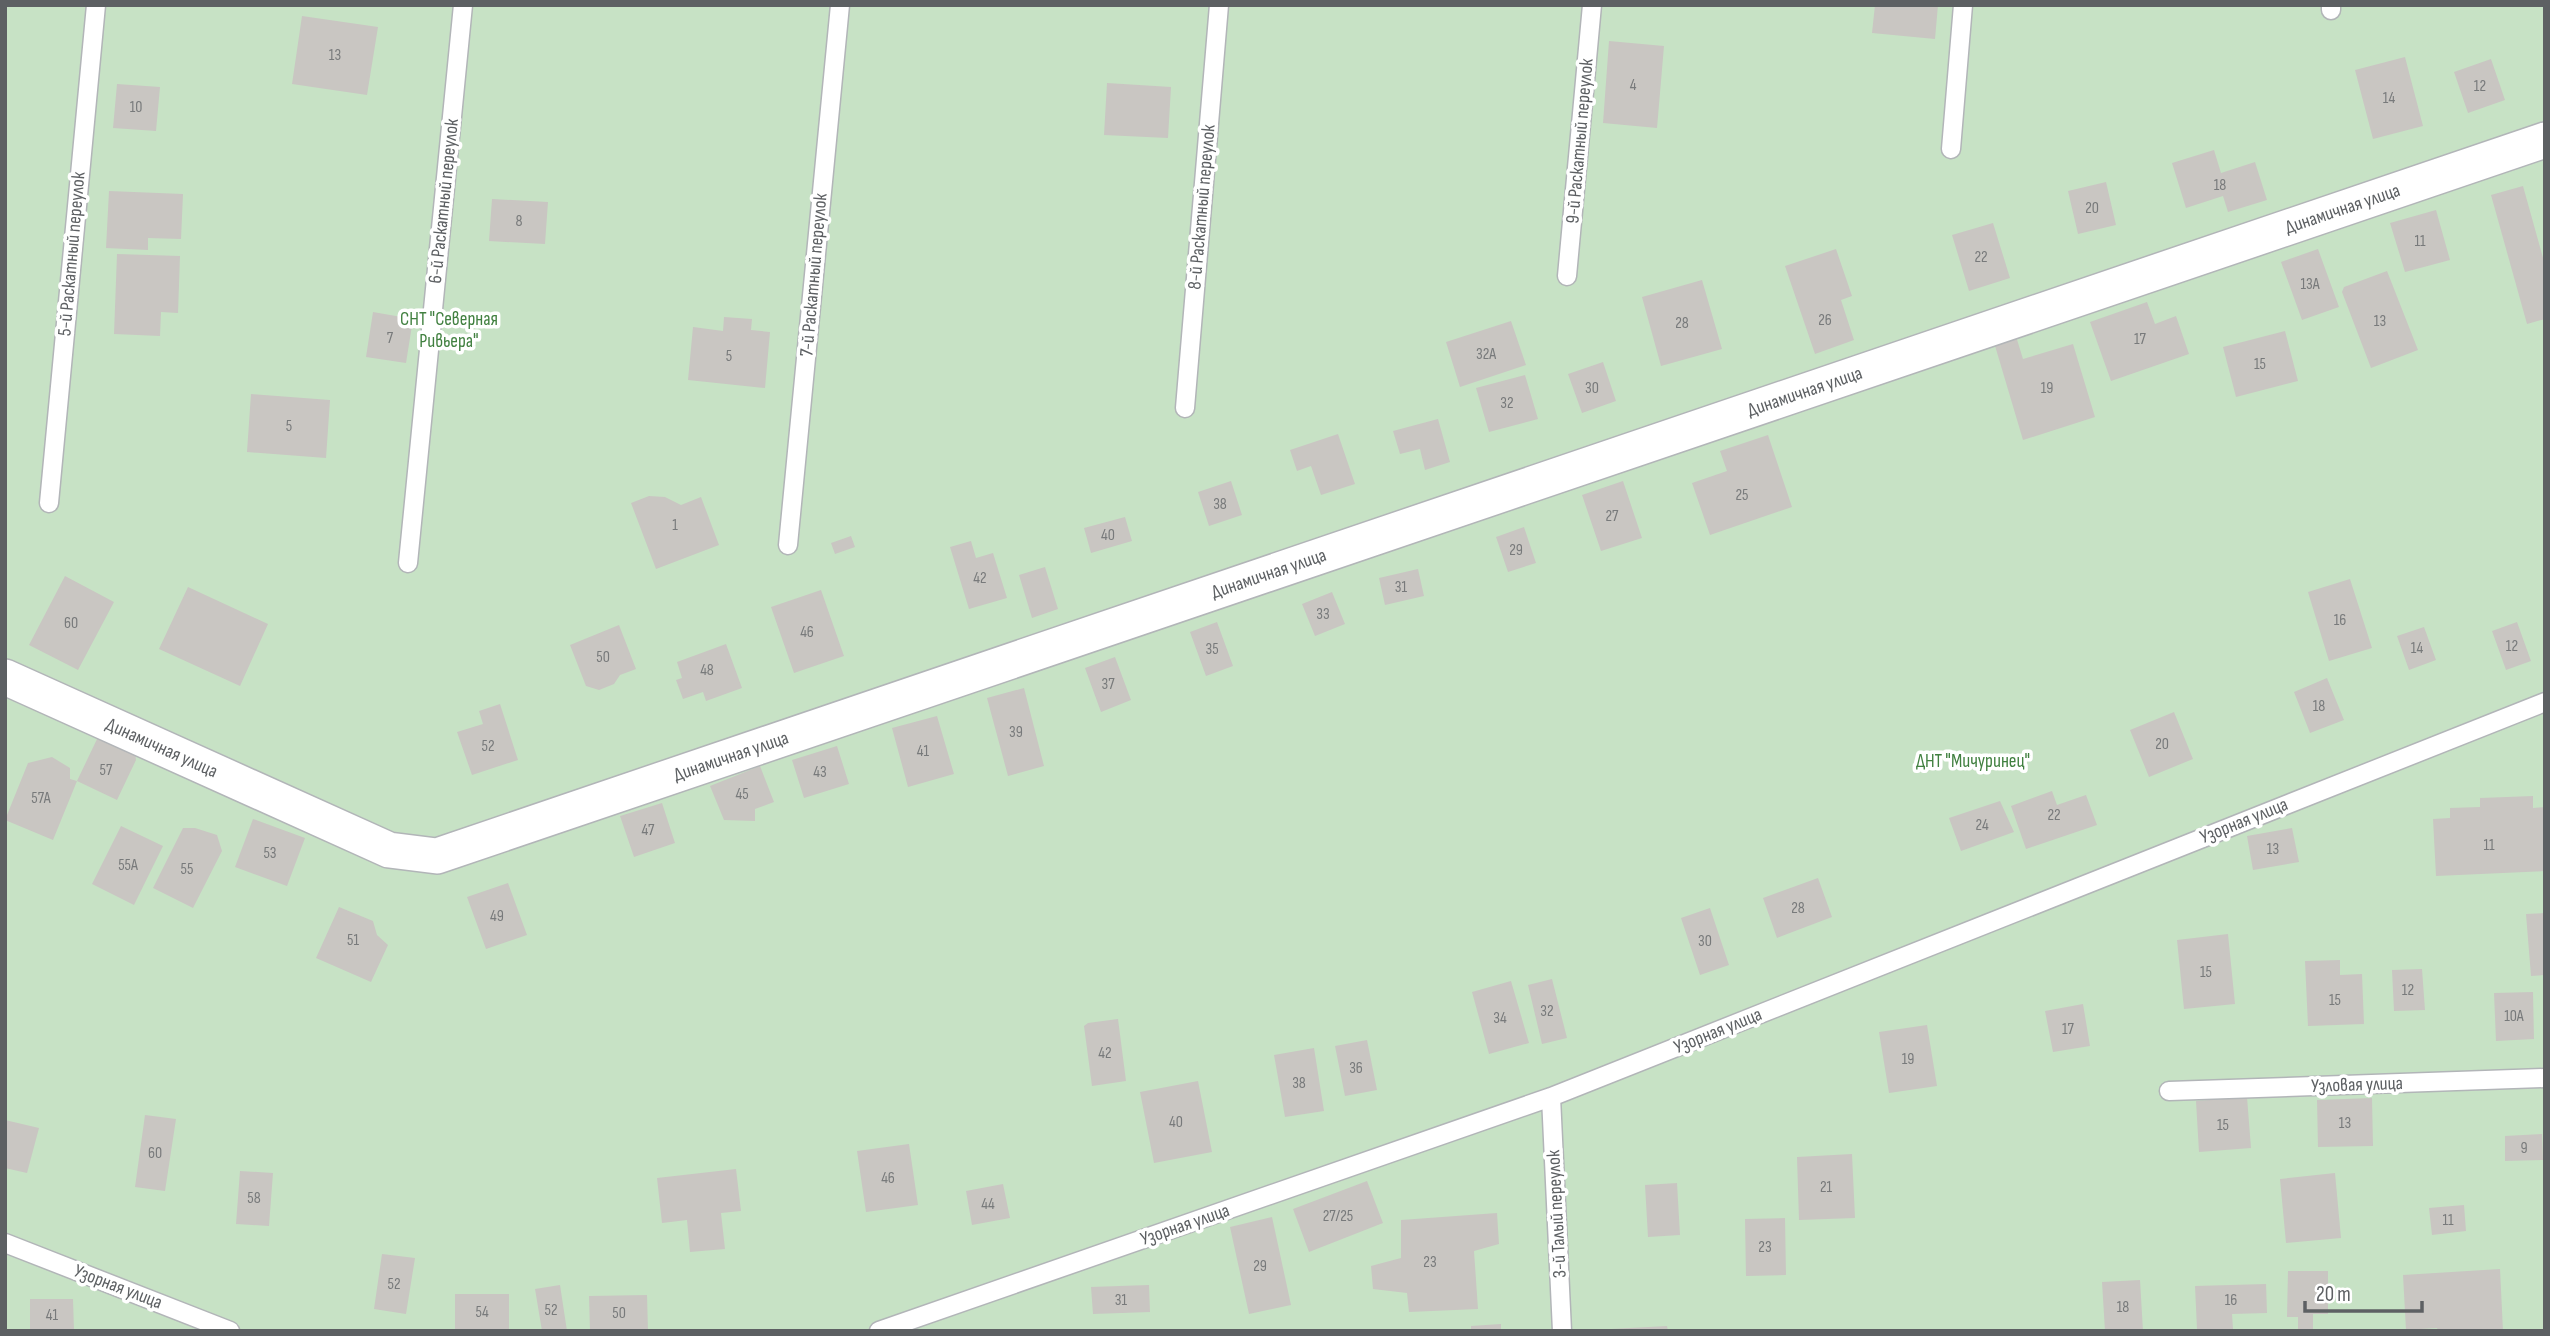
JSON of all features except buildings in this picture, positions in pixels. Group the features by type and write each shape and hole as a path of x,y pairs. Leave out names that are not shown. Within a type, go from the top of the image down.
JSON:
{"street":[{"name":"Динамичная улица","path":"5,677 389,850 437,856 2545,140"}],"lane":[{"name":"5-й Раскатный переулок","path":"49,503 96,5"},
{"name":"6-й Раскатный переулок","path":"408,564 463,5"},
{"name":"7-й Раскатный переулок","path":"788,545 840,5"},
{"name":"8-й Раскатный переулок","path":"1185,408 1219,5"},
{"name":"9-й Раскатный переулок","path":"1567,276 1592,5"},
{"path":"1951,149 1963,5"},
{"name":"Узорная улица","path":"879,1331 1551,1097 2545,702"},
{"name":"Узловая улица","path":"2169,1091 2545,1078"},
{"name":"3-й Талый переулок","path":"1551,1097 1562,1331"},
{"name":"Узорная улица","path":"5,1243 230,1331"}],"green space":[{"name":"ДНТ \"Мичуринец\"","path":"5,5 2545,5 2545,1331 5,1331"}],"park label":[{"name":"СНТ \"Северная Ривьера\"","path":"449,330"}]}
